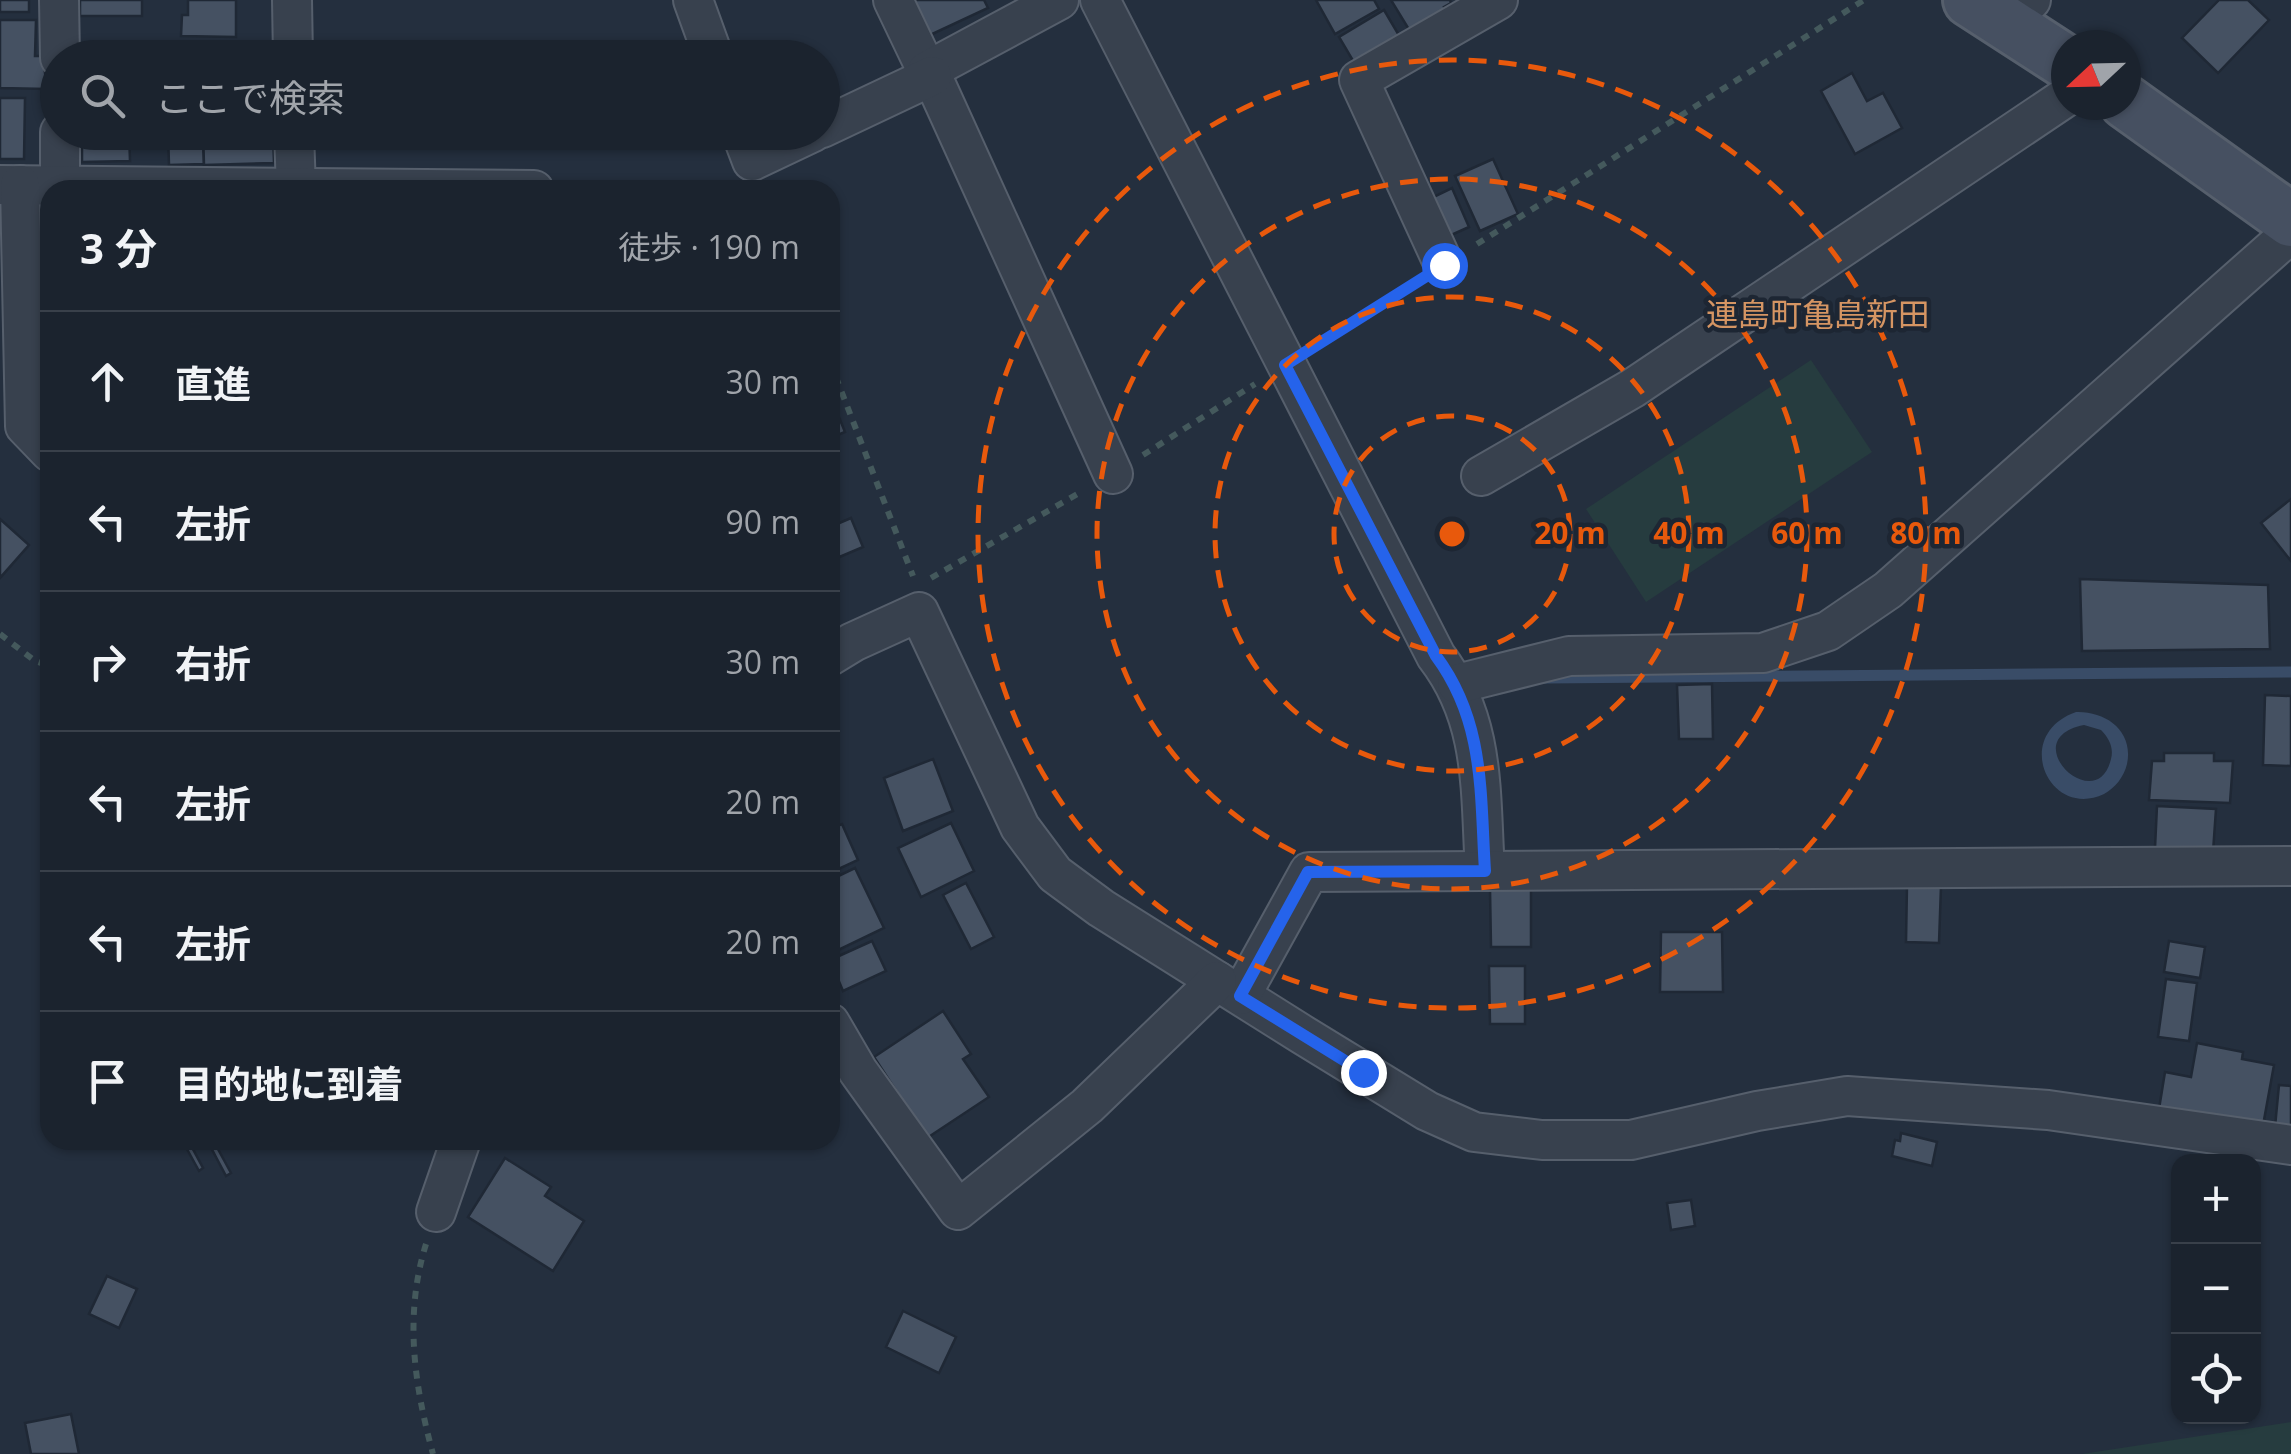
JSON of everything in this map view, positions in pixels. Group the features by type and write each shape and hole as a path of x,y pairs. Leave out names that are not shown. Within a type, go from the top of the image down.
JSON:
{"main road":[{"path":"2002,8 2051,49"},
{"path":"2141,113 2291,220"}],"street":[{"path":"59,0 60,40"},
{"path":"292,0 293,40"},
{"path":"693,0 707,40"},
{"path":"893,0 1114,474"},
{"path":"840,119 1059,0"},
{"path":"1100,0 1436,656 1457,684 1478,743 1485,871"},
{"path":"1444,265 1358,80 1498,0"},
{"path":"1481,476 1633,388 2051,107"},
{"path":"60,150 60,180"},
{"path":"295,150 296,180"},
{"path":"748,150 752,161 775,150"},
{"path":"40,185 10,185 25,426 40,442"},
{"path":"1457,684 1569,656 1764,653 1828,631 1888,590 2291,233"},
{"path":"840,650 919,612 1020,826 1055,874 1101,908 1427,1111 1474,1132 1542,1140 1631,1140 1757,1111 1847,1096 2048,1110 2291,1145"},
{"path":"840,1041 958,1210 1229,988 1308,872 2291,866"},
{"path":"436,1212 458,1150"}],"path":[{"path":"840,388 917,586 1114,474 1864,0"},
{"path":"0,634 40,663"},
{"path":"433,1454 419,1401 411,1337 419,1264 436,1212"}],"green space":[{"path":"1811,360 1872,452 1646,602 1586,509"},
{"path":"2291,1422 2291,1454 2082,1454"}],"water":[{"path":"2076,712 2087,713 2107,719 2122,733 2127,764 2112,789 2084,799 2067,795 2054,786 2042,755 2045,738 2056,723","holes":["2084,725 2101,730 2110,743 2111,759 2103,775 2091,781 2078,778 2066,770 2056,745 2064,733"]}],"building":[{"path":"0,0 29,0 29,12 0,12"},
{"path":"80,0 142,0 142,16 80,16"},
{"path":"188,0 236,0 236,37 181,36 182,15 188,15"},
{"path":"909,0 984,0 988,8 928,36"},
{"path":"1316,0 1374,0 1379,9 1335,34"},
{"path":"1391,0 1450,0 1444,7 1451,19 1416,41"},
{"path":"2219,0 2248,0 2269,20 2218,73 2182,38"},
{"path":"1384,10 1400,37 1362,76 1339,37"},
{"path":"0,20 36,20 35,56 40,56 40,89 0,88"},
{"path":"1852,73 1867,101 1883,93 1902,128 1855,154 1821,91"},
{"path":"0,98 25,98 24,159 0,159"},
{"path":"82,150 130,150 130,161 82,162"},
{"path":"169,150 204,150 204,164 169,165"},
{"path":"204,150 274,150 274,163 204,165"},
{"path":"1493,159 1518,214 1480,231 1455,176"},
{"path":"1452,188 1469,227 1438,241 1421,203"},
{"path":"2291,499 2291,561 2261,523"},
{"path":"851,518 863,547 840,557 840,523"},
{"path":"0,519 29,545 0,578"},
{"path":"2080,579 2268,585 2270,649 2082,651"},
{"path":"1712,684 1713,739 1679,739 1677,685"},
{"path":"2265,695 2291,696 2291,766 2263,765"},
{"path":"2164,753 2214,753 2214,761 2233,761 2230,803 2149,800 2152,761 2164,761"},
{"path":"933,759 953,811 903,831 884,778"},
{"path":"2157,806 2216,809 2213,852 2155,848"},
{"path":"951,823 974,871 921,897 898,848"},
{"path":"840,825 858,860 840,868"},
{"path":"855,868 884,928 840,949 840,875"},
{"path":"966,883 994,937 971,949 943,895"},
{"path":"1907,885 1941,886 1939,943 1906,942"},
{"path":"1490,889 1531,889 1531,947 1491,947"},
{"path":"1661,932 1722,932 1723,992 1660,992"},
{"path":"872,941 886,971 843,991 840,955"},
{"path":"2169,941 2205,947 2200,978 2164,972"},
{"path":"1489,966 1525,966 1525,1024 1490,1024"},
{"path":"2166,979 2197,983 2189,1041 2158,1037"},
{"path":"943,1011 971,1054 963,1059 989,1097 927,1138 874,1057"},
{"path":"2197,1043 2243,1052 2242,1059 2274,1065 2262,1131 2158,1115 2165,1072 2191,1077"},
{"path":"2279,1085 2291,1086 2291,1129 2275,1127"},
{"path":"1901,1133 1937,1142 1932,1166 1892,1156 1895,1140 1900,1141"},
{"path":"187,1150 193,1150 203,1168 199,1171"},
{"path":"212,1150 218,1150 231,1173 226,1176"},
{"path":"505,1158 551,1187 545,1196 584,1221 553,1271 468,1217"},
{"path":"1691,1200 1695,1226 1671,1230 1667,1203"},
{"path":"107,1276 137,1289 119,1328 89,1314"},
{"path":"903,1311 956,1337 939,1373 886,1347"},
{"path":"71,1414 79,1454 31,1454 25,1423"}],"waterway":[{"path":"1545,678 2291,672"}],"district":[{"name":"連島町亀島新田","path":"1818,313"}],"route":[{"path":"1363,1072 1240,996 1308,872 1485,871 1478,743 1457,684 1436,656 1285,365 1444,265"}]}
